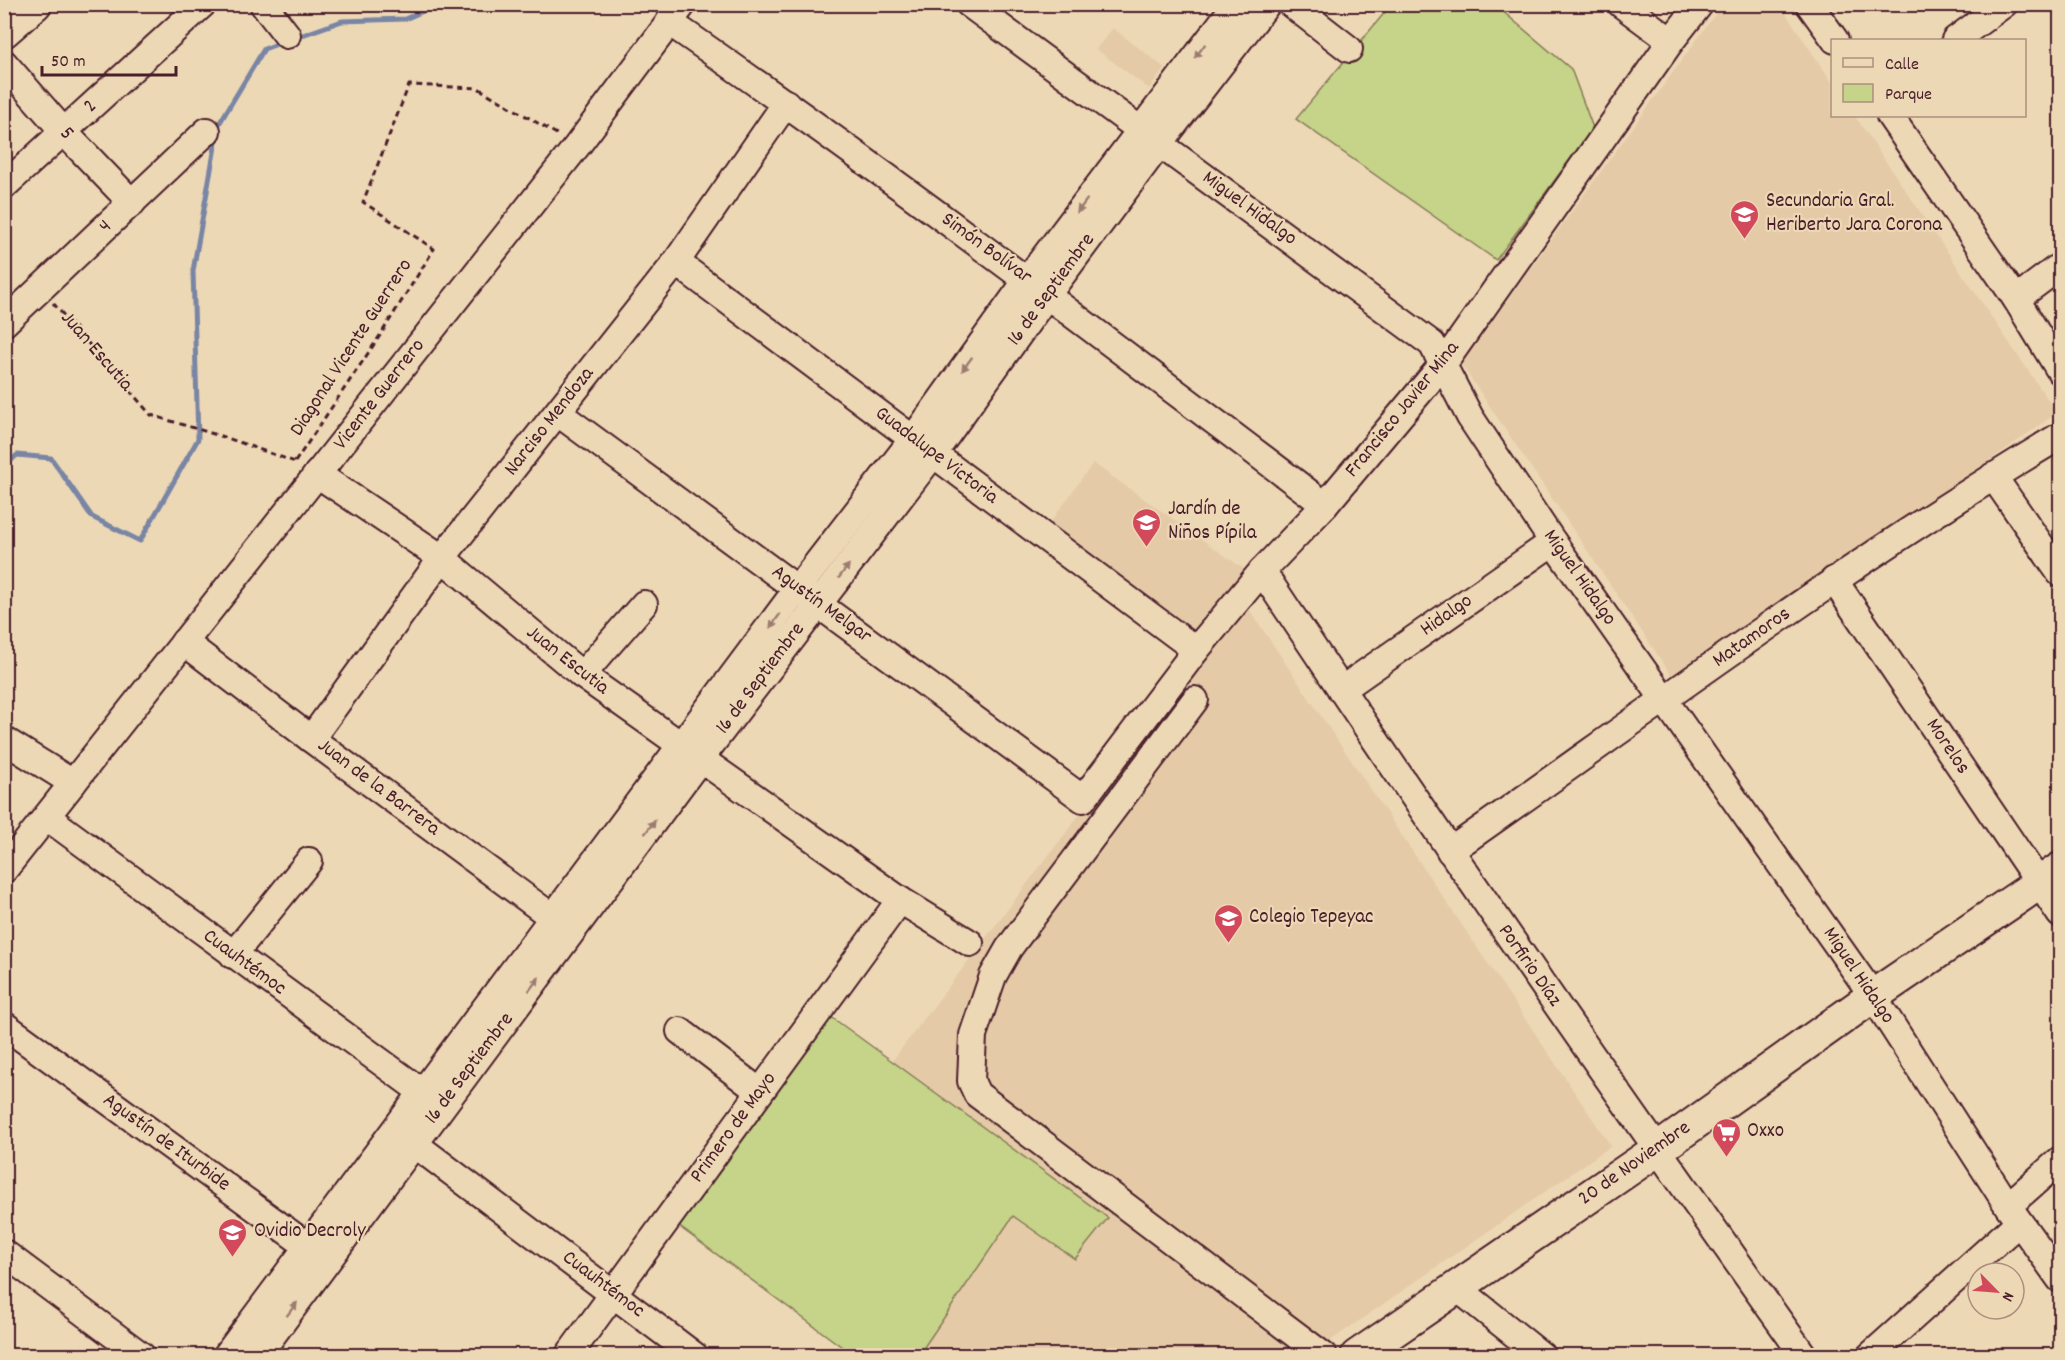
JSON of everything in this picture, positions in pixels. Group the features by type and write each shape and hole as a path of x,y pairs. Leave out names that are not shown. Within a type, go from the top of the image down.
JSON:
{"main road":[{"path":"4,31 35,4"},
{"name":"20 de Noviembre","path":"1357,1356 1657,1150 1873,996 2050,876"}],"street":[{"name":"2","path":"4,186 203,4"},
{"path":"262,4 287,35"},
{"name":"Miguel Hidalgo","path":"969,4 1432,344 1444,363 1470,417 1553,542 1873,996 2014,1214 2061,1279"},
{"name":"16 de Septiembre","path":"691,753 819,604 923,446 1037,287 1150,136 1236,4"},
{"name":"16 de Septiembre","path":"1150,136 1267,4"},
{"path":"1291,4 1349,49"},
{"path":"1621,4 1671,41"},
{"name":"Francisco Javier Mina","path":"1083,799 1196,650 1262,571 1325,505 1444,363 1671,41 1701,4"},
{"path":"1809,4 1834,39"},
{"path":"1956,39 2004,4"},
{"name":"Simón Bolívar","path":"676,14 786,103 1037,287 1325,505"},
{"name":"Vicente Guerrero","path":"5,867 577,146 676,14"},
{"name":"5","path":"4,63 64,132 132,203"},
{"name":"Narciso Mendoza","path":"311,739 442,558 676,262 786,103"},
{"path":"1891,117 2016,299 2061,371"},
{"name":"4","path":"4,323 207,131"},
{"name":"Guadalupe Victoria","path":"676,262 1196,650"},
{"path":"2016,299 2061,266"},
{"name":"Agustín Melgar","path":"558,413 1083,799"},
{"name":"Matamoros","path":"1449,851 1834,580 1994,476 2061,436"},
{"name":"16 de Septiembre","path":"226,1356 318,1253 563,925 691,753 798,588 923,446"},
{"name":"Juan Escutia","path":"317,474 442,558 582,675 900,900 970,944"},
{"path":"1994,476 2061,573"},
{"name":"Hidalgo","path":"1341,690 1553,542"},
{"name":"Porfirio Díaz","path":"1262,571 1449,851 1804,1356"},
{"name":"Morelos","path":"1834,580 2050,876 2061,914"},
{"path":"582,675 644,604"},
{"name":"Juan de la Barrera","path":"184,642 563,925"},
{"path":"1195,700 1009,948 993,976 973,1035 971,1081 977,1094 1324,1356"},
{"path":"4,740 73,783"},
{"name":"Cuauhtémoc","path":"46,817 433,1099"},
{"path":"233,955 309,861"},
{"name":"Primero de Mayo","path":"568,1356 900,900"},
{"name":"Agustín de Iturbide","path":"4,1025 318,1253"},
{"path":"680,1031 760,1092"},
{"name":"Cuauhtémoc","path":"405,1137 695,1356"},
{"path":"1870,1356 2014,1214 2061,1160"},
{"path":"4,1253 142,1356"},
{"name":"16 de Septiembre","path":"257,1356 318,1253"},
{"path":"1456,1287 1542,1356"}],"path":[{"name":"Diagonal Vicente Guerrero","path":"295,462 435,249 363,202 409,85 478,88 577,146"},
{"name":"Juan Escutia","path":"40,289 151,415 295,462"},
{"path":"295,462 317,474"}],"shaded area":[{"name":"Secundaria Gral. Heriberto Jara Corona","path":"1722,5 1780,5 1831,81 1831,117 1856,117 2057,413 1676,682 1461,364"},
{"path":"1113,28 1165,68 1149,89 1096,49"},
{"name":"Jardín de Niños Pípila","path":"1093,463 1247,571 1194,635 1049,524"},
{"name":"Colegio Tepeyac","path":"1243,600 1611,1146 1310,1355 918,1355 1013,1216 1075,1259 1107,1218 892,1061"}],"green space":[{"path":"1494,4 1571,69 1593,128 1496,260 1296,119 1391,5"},
{"path":"830,1016 1108,1218 1075,1259 1013,1216 918,1356 853,1355 677,1225"}],"waterway":[{"path":"294,38 342,21 405,19 439,4"},
{"path":"4,467 17,455 51,458 92,517 140,541 198,439 193,271 219,124 264,49 285,41"}],"place":[{"name":"Secundaria Gral. Heriberto Jara Corona","path":"1745,240"},
{"name":"Jardín de Niños Pípila","path":"1147,548"},
{"name":"Colegio Tepeyac","path":"1228,944"},
{"name":"Oxxo","path":"1726,1158"},
{"name":"Ovidio Decroly","path":"233,1258"}]}
